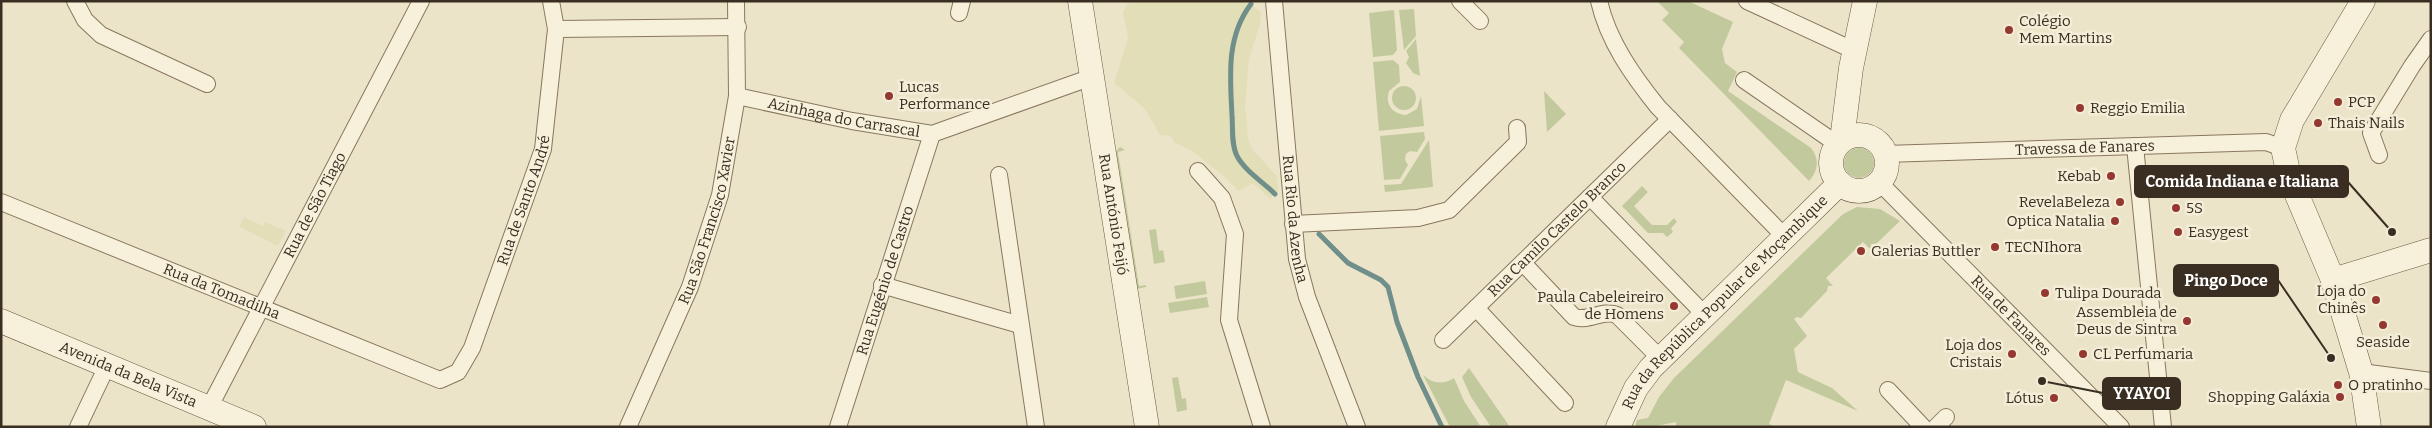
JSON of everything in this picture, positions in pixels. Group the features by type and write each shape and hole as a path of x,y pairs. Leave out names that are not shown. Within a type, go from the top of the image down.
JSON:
{"street":[{"path":"75,1 85,20 101,35 207,84"},
{"name":"Rua de São Tiago","path":"209,408 421,1"},
{"name":"Rua de Santo André","path":"440,380 458,372 472,348 543,149 556,29 551,1"},
{"name":"Rua São Francisco Xavier","path":"628,427 690,287 720,195 737,96 738,27 736,1"},
{"name":"Rua António Feijó","path":"1080,1 1148,427"},
{"name":"Rua Rio da Azenha","path":"1274,1 1297,259 1303,284 1357,427"},
{"path":"1460,1 1480,22"},
{"path":"1599,1 1608,28 1630,70 1670,119 1785,237"},
{"path":"1747,1 1855,51"},
{"path":"1848,95 1865,130 1880,146 1885,171 1879,182 1870,188 1860,190 1849,189 1840,183 1834,175 1831,164 1832,154 1839,142 1865,1"},
{"path":"2363,1 2292,120 2283,148 2288,176 2333,280 2360,372 2369,427"},
{"path":"556,29 738,27"},
{"path":"2379,155 2372,133 2431,38"},
{"name":"Azinhaga do Carrascal","path":"737,96 852,121 932,134 1092,77"},
{"path":"1744,80 1839,142"},
{"name":"Rua Camilo Castelo Branco","path":"1443,340 1670,119"},
{"path":"1293,224 1418,218 1449,210 1518,142 1517,128"},
{"name":"Rua Eugénio de Castro","path":"838,427 932,134"},
{"path":"1839,142 1858,135 1880,146"},
{"name":"Travessa de Fanares","path":"1880,146 2135,146 2266,142 2283,148"},
{"path":"2135,146 2163,427"},
{"path":"1198,171 1222,198 1235,234 1229,320 1262,427"},
{"path":"999,175 1036,427"},
{"name":"Rua de Fanares","path":"1879,182 2121,427"},
{"name":"Rua da República Popular de Moçambique","path":"1618,427 1636,388 1660,358 1840,183"},
{"path":"1590,197 1705,315"},
{"name":"Rua da Tomadilha","path":"1,202 440,380"},
{"path":"2333,280 2431,250"},
{"path":"1523,263 1574,317 1581,319 1611,313 1617,315 1660,358"},
{"path":"882,285 1020,325"},
{"path":"1476,308 1565,403"},
{"name":"Avenida da Bela Vista","path":"1,321 254,427"},
{"path":"78,427 107,366"},
{"path":"2360,372 2431,381"},
{"path":"1888,390 1923,427"}],"shaded area":[{"path":"1129,1 1247,1 1261,12 1260,24 1249,59 1245,106 1248,138 1252,149 1277,176 1278,190 1270,199 1253,183 1238,191 1227,179 1192,151 1175,143 1170,136 1160,135 1145,109 1114,83 1128,38 1123,12"},
{"path":"244,217 263,226 265,222 286,231 278,246 239,227"}],"green space":[{"path":"1657,1 1688,1 1733,22 1722,49 1725,63 1737,72 1728,91 1811,148 1816,156 1817,165 1809,181 1679,48 1684,42 1662,20 1669,13"},
{"path":"1414,9 1416,36 1404,50 1399,10"},
{"path":"1394,10 1397,50 1393,55 1373,57 1369,13"},
{"path":"1416,39 1420,76 1413,73 1406,63 1409,57 1406,51"},
{"path":"1393,60 1399,65 1400,82 1389,91 1389,104 1397,113 1406,115 1417,109 1421,96 1424,126 1379,131 1373,62"},
{"path":"1404,86 1412,90 1416,98 1412,106 1404,110 1396,106 1392,98 1396,90"},
{"path":"1544,91 1566,114 1547,132"},
{"path":"1424,132 1425,139 1417,152 1410,151 1406,154 1405,160 1408,165 1400,179 1384,180 1380,136"},
{"path":"1429,140 1433,187 1385,192 1384,185 1401,184"},
{"path":"1120,147 1125,150 1118,152 1139,286 1146,285 1146,287 1137,289 1116,151"},
{"path":"1859,148 1865,149 1873,157 1873,169 1865,177 1859,178 1853,177 1845,169 1844,163 1845,157 1853,149"},
{"path":"1642,186 1648,192 1634,206 1652,225 1667,225 1674,218 1677,222 1671,228 1673,232 1667,237 1663,233 1648,233 1622,206"},
{"path":"1857,207 1880,209 1900,221 1876,244 1871,244 1871,250 1863,242 1826,278 1833,286 1828,286 1827,291 1801,318 1797,317 1794,319 1807,336 1794,349 1798,372 1832,388 1858,411 1786,380 1769,424 1776,427 1676,427 1676,422 1651,427 1635,427 1637,420 1648,418 1659,397 1674,378 1843,214"},
{"path":"1156,229 1159,251 1163,250 1165,262 1154,264 1149,230"},
{"path":"1205,281 1207,294 1176,299 1174,286"},
{"path":"1207,297 1209,307 1170,313 1168,303"},
{"path":"1469,368 1510,427 1491,427 1471,397 1462,377"},
{"path":"1423,375 1438,382 1446,382 1454,378 1464,401 1481,427 1450,427"},
{"path":"1178,377 1182,399 1186,398 1187,410 1177,412 1172,378"}],"waterway":[{"path":"1251,4 1237,30 1231,57 1233,141 1240,161 1275,194"},
{"path":"1319,234 1348,263 1381,280 1388,287 1397,322 1418,377 1442,427"}],"place":[{"name":"Colégio Mem Martins","path":"2009,30"},
{"name":"Lucas Performance","path":"889,96"},
{"name":"PCP","path":"2338,102"},
{"name":"Reggio Emilia","path":"2080,108"},
{"name":"Thais Nails","path":"2318,123"},
{"name":"Kebab","path":"2111,176"},
{"name":"RevelaBeleza","path":"2120,202"},
{"name":"5S","path":"2176,208"},
{"name":"Optica Natalia","path":"2115,221"},
{"name":"Easygest","path":"2178,232"},
{"name":"Comida Indiana e Italiana","path":"2392,232"},
{"name":"TECNIhora","path":"1995,247"},
{"name":"Galerias Buttler","path":"1861,251"},
{"name":"Tulipa Dourada","path":"2045,293"},
{"name":"Loja do Chinês","path":"2376,300"},
{"name":"Paula Cabeleireiro de Homens","path":"1674,306"},
{"name":"Assembleia de Deus de Sintra","path":"2187,321"},
{"name":"Seaside","path":"2383,325"},
{"name":"Loja dos Cristais","path":"2012,354"},
{"name":"CL Perfumaria","path":"2083,354"},
{"name":"Pingo Doce","path":"2331,358"},
{"name":"YYAYOI","path":"2042,381"},
{"name":"O pratinho","path":"2338,385"},
{"name":"Shopping Galáxia","path":"2340,397"},
{"name":"Lótus","path":"2054,398"}]}
